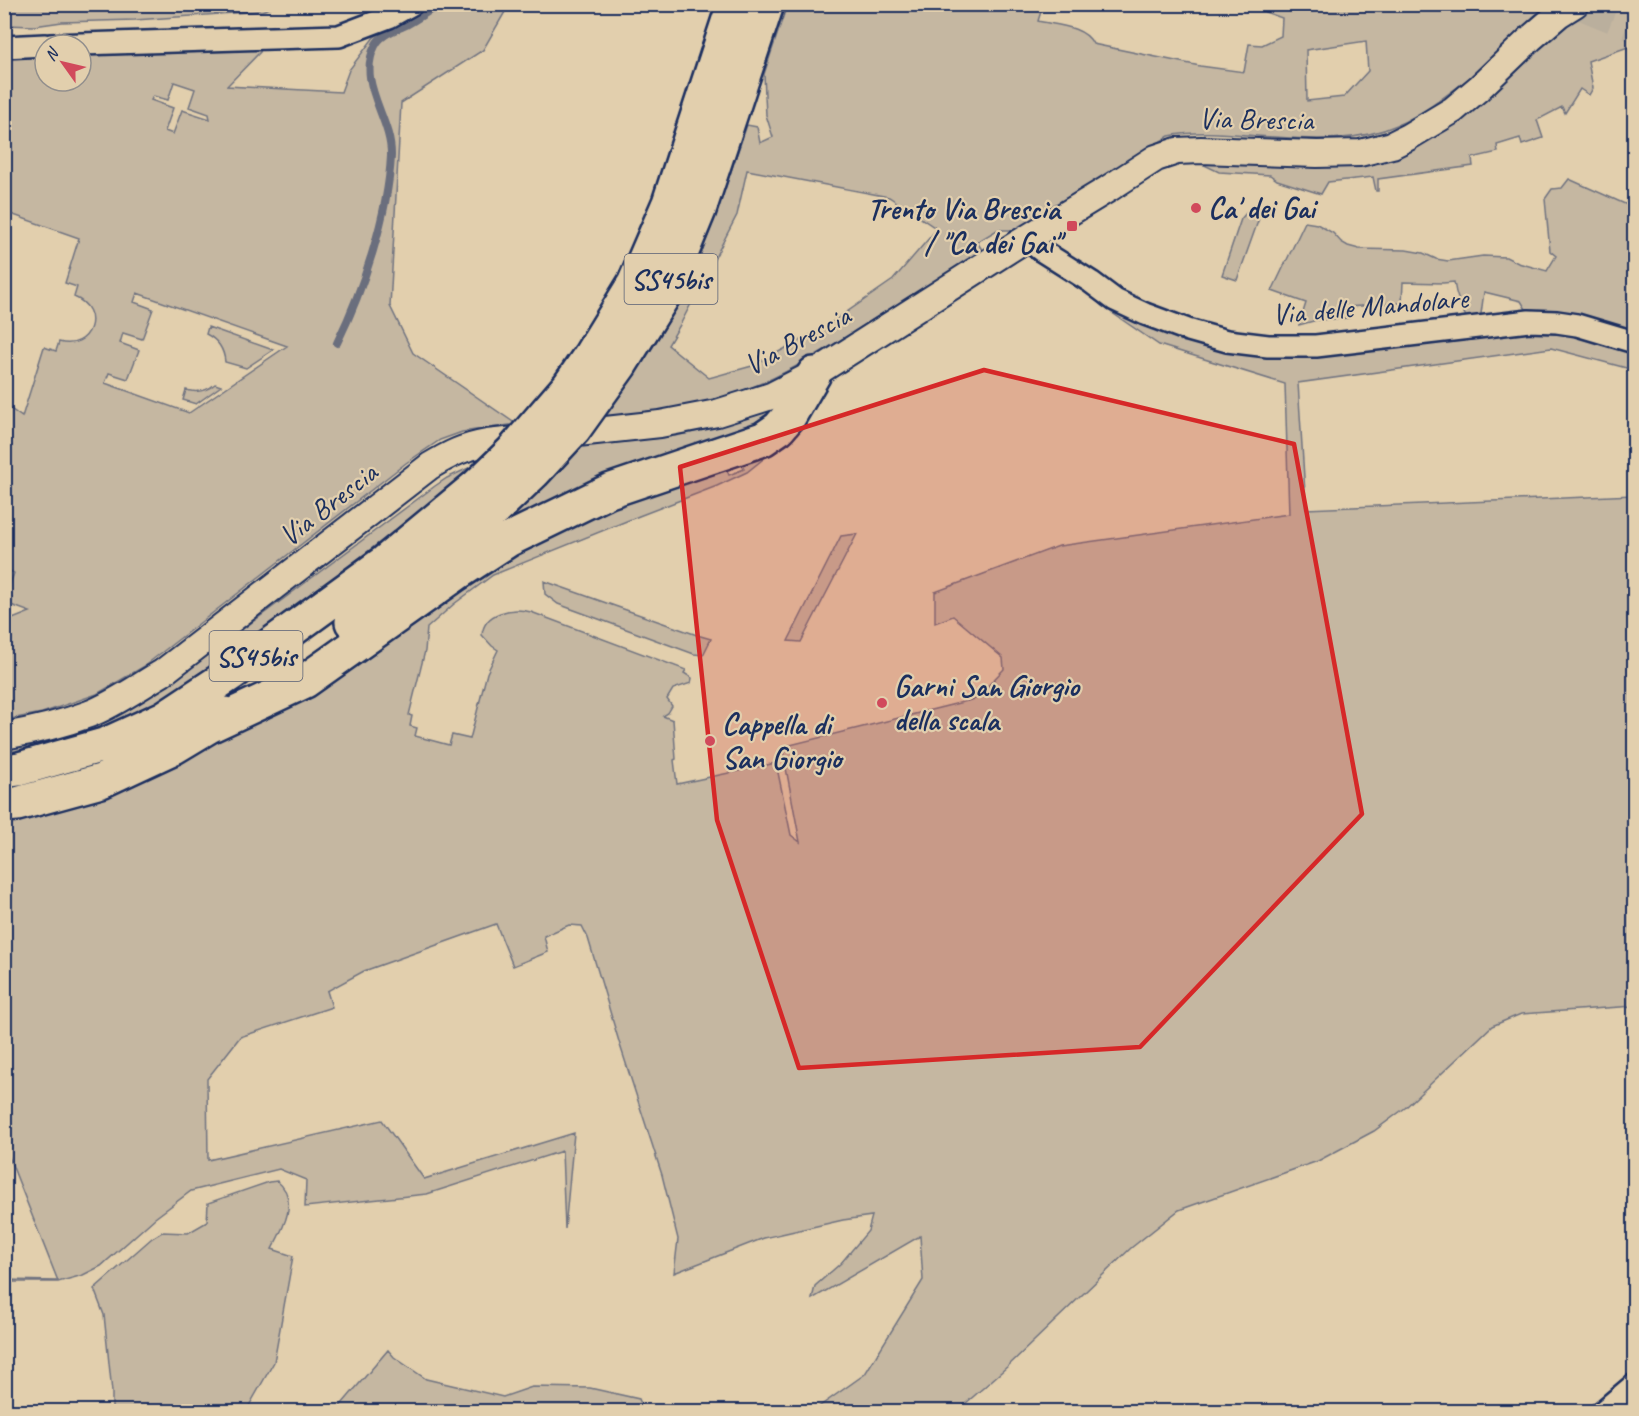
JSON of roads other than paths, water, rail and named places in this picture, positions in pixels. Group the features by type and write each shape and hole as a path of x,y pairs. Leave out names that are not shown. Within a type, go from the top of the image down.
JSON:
{"highway":[{"name":"SS45bis","path":"4,805 17,804 101,781 174,747 209,726 353,621 486,498 519,444 569,386 634,284 669,203 734,4"},
{"name":"SS45bis","path":"4,771 19,769 107,744 164,718 232,674 385,562 486,498 534,472 574,429 620,365 665,293 699,210 767,4"},
{"path":"209,726 305,681 508,540 609,491 763,439 779,428 790,414 814,374"}],"street":[{"path":"93,44 339,36 389,17 412,4"},
{"name":"Via Brescia","path":"4,736 32,731 89,714 124,697 162,673 414,478 454,452 487,443 660,424 717,412 771,396 814,374 1156,158 1177,151 1201,150 1317,154 1360,153 1392,145 1453,110 1531,38 1559,14 1575,4"},
{"path":"4,47 33,46"},
{"name":"Via delle Mandolare","path":"1027,239 1115,300 1188,330 1227,341 1268,346 1316,346 1529,321 1577,325 1635,342"},
{"path":"1602,1412 1635,1385"}],"waterway":[{"path":"337,343 356,300 373,252 389,179 390,142 372,87 370,60 381,38 412,22 439,4"}],"tunnel":[{"path":"1583,4 1634,25"}],"place":[{"name":"Ca' dei Gai","path":"1196,208"},
{"name":"Trento Via Brescia / \"Ca dei Gai\"","path":"1072,226"},
{"name":"Garni San Giorgio della scala","path":"882,703"},
{"name":"Cappella di San Giorgio","path":"710,741"}]}
